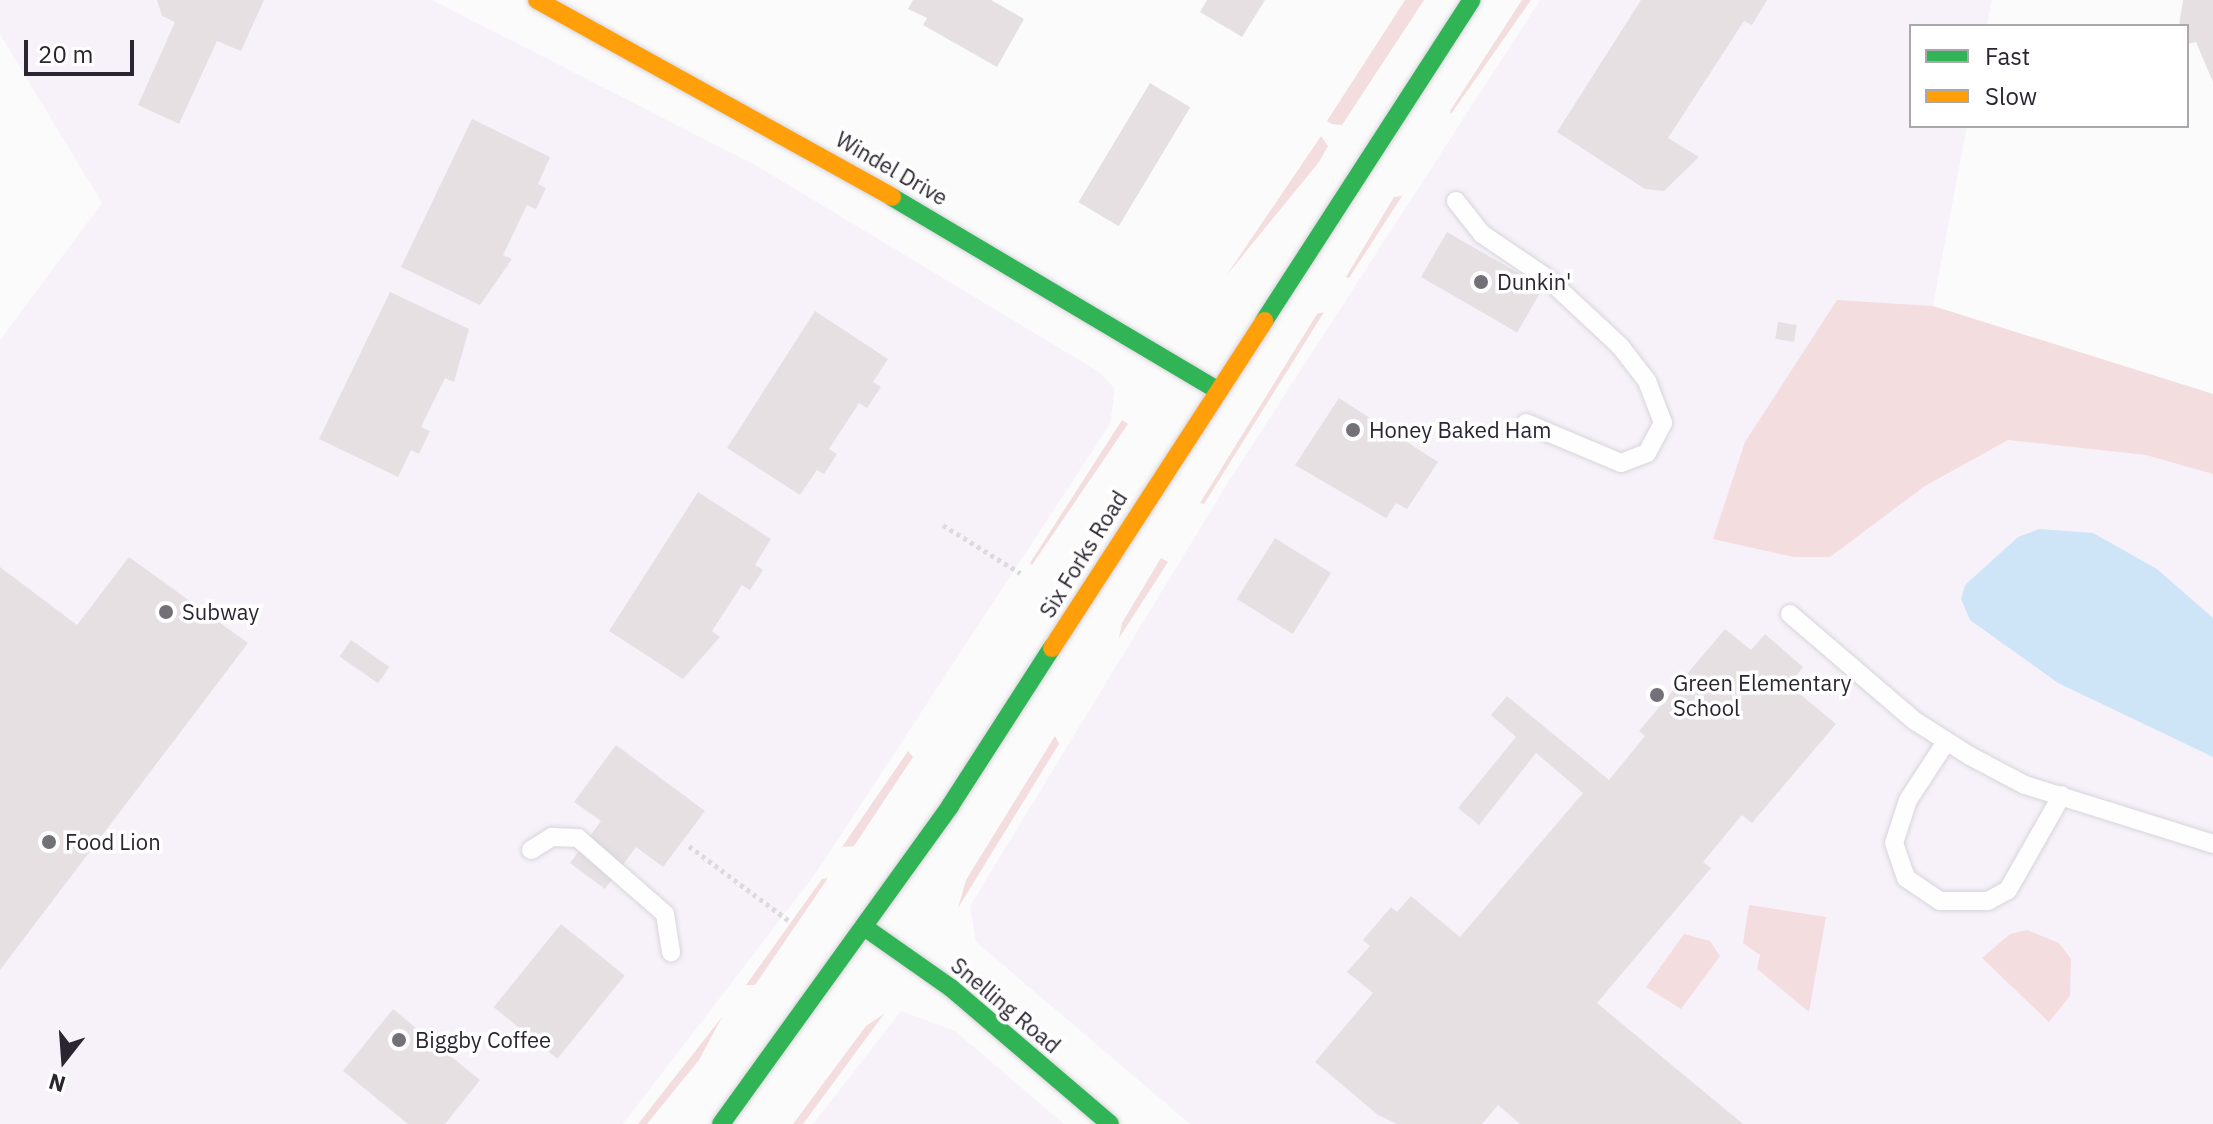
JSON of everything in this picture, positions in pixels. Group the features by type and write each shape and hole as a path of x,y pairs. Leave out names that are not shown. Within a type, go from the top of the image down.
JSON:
{"main road":[{"name":"Windel Drive","path":"537,0 810,148 1215,389"},
{"name":"Six Forks Road","path":"721,1124 867,929 1215,389 1472,0"},
{"name":"Snelling Road","path":"867,929 951,988 1110,1124"}],"lane":[{"path":"1456,201 1482,234 1547,278 1620,346 1647,381 1663,423 1647,453 1621,463 1557,429 1526,423"},
{"path":"1790,614 1946,742 2025,785 2213,844"},
{"path":"1946,742 1903,810 1894,843 1906,878 1940,901 1988,901 2008,890 2062,795"},
{"path":"531,850 552,837 578,838 665,914 671,953"}],"path":[{"path":"943,525 1020,573"},
{"path":"689,846 788,920"}],"shaded area":[{"path":"0,0 432,0 757,166 1099,372 1115,389 1110,424 816,873 623,1124 0,1124 0,340 102,203 0,34"},
{"path":"1405,0 1424,0 1342,125 1327,121"},
{"path":"1522,0 1531,0 1451,114 1450,111"},
{"name":"Green Elementary School","path":"1540,0 1992,0 1987,24 1909,24 1909,128 1967,128 1933,306 2213,394 2213,1124 1190,1124 976,942 970,906 1229,481"},
{"path":"1321,136 1328,146 1319,162 1226,276"},
{"path":"1402,196 1349,278 1346,277 1394,197"},
{"path":"1837,300 1933,306 2213,394 2213,474 2146,455 2008,440 1925,486 1830,557 1794,557 1713,539 1745,442"},
{"path":"1324,312 1204,504 1200,503 1317,314"},
{"path":"1122,420 1128,424 1032,565 1030,563"},
{"path":"1161,558 1168,562 1119,638 1122,623"},
{"path":"1055,736 1059,744 958,908 966,880"},
{"path":"908,751 913,757 854,846 842,847"},
{"path":"828,878 755,985 746,985 822,879"},
{"path":"1749,905 1826,917 1809,1012 1757,969 1760,955 1743,943"},
{"path":"2027,930 2059,943 2071,959 2070,996 2049,1022 1982,958 2010,934"},
{"path":"1684,934 1710,941 1720,956 1681,1009 1646,987"},
{"path":"901,1011 955,1031 1064,1124 813,1124"},
{"path":"884,1014 803,1124 793,1124 866,1026"},
{"path":"722,1017 699,1060 647,1124 638,1124"}],"water":[{"path":"2039,529 2093,533 2157,569 2213,618 2213,757 2058,683 1970,620 1961,599 1965,585 2018,537"}],"building":[{"path":"157,0 264,0 241,51 217,41 179,124 138,105 175,22 162,16"},
{"path":"913,0 991,0 1024,19 997,67 923,25 927,18 908,9"},
{"path":"1207,0 1265,0 1242,37 1200,12"},
{"path":"1641,0 1767,0 1752,25 1744,21 1668,138 1699,157 1664,191 1645,189 1557,132"},
{"path":"2183,0 2213,0 2213,82 2196,42 2189,44 2189,24 2179,24"},
{"path":"1150,83 1190,107 1119,226 1078,202"},
{"path":"472,119 550,157 538,184 546,188 536,209 527,205 503,255 512,259 480,305 401,267"},
{"name":"Dunkin'","path":"1447,232 1543,288 1517,333 1421,277"},
{"path":"390,292 469,329 454,382 445,378 421,427 430,431 419,454 411,450 398,477 319,439"},
{"path":"815,311 888,359 873,382 881,387 867,408 859,403 829,449 837,454 824,474 817,470 800,495 727,448"},
{"path":"1778,322 1797,325 1794,342 1775,339"},
{"name":"Honey Baked Ham","path":"1339,398 1438,462 1407,509 1396,503 1386,518 1295,465"},
{"path":"698,492 771,539 755,565 763,570 750,590 742,585 712,631 720,637 683,679 609,631"},
{"path":"1275,538 1331,573 1293,634 1237,599"},
{"name":"Food Lion","path":"129,557 248,643 0,970 0,567 77,625"},
{"path":"1725,629 1751,650 1765,634 1803,667 1789,685 1836,724 1752,823 1742,815 1703,862 1711,868 1597,1003 1743,1124 1520,1124 1498,1105 1482,1124 1397,1124 1378,1115 1315,1062 1373,993 1347,972 1370,946 1363,940 1391,907 1397,912 1411,896 1460,937 1583,793 1536,753 1479,825 1458,808 1516,737 1491,715 1507,696 1609,780 1645,736 1639,731"},
{"path":"351,640 390,667 378,683 340,656"},
{"path":"616,745 705,811 663,867 636,847 605,889 570,863 601,821 574,802"},
{"path":"561,924 625,976 557,1059 494,1007"},
{"name":"Biggby Coffee","path":"393,1009 480,1080 445,1124 408,1124 343,1071"}],"traffic: fast":[{"path":"1264,321 1472,0"},
{"path":"892,197 1215,389"},
{"path":"721,1124 950,806 1052,648"},
{"path":"867,929 951,988 1110,1124"}],"traffic: slow":[{"path":"537,0 892,197"},
{"path":"1052,648 1264,321"}],"place":[{"name":"Dunkin'","path":"1481,282"},
{"name":"Honey Baked Ham","path":"1353,430"},
{"name":"Subway","path":"166,612"},
{"name":"Green Elementary School","path":"1657,695"},
{"name":"Food Lion","path":"49,842"},
{"name":"Biggby Coffee","path":"399,1040"}]}
